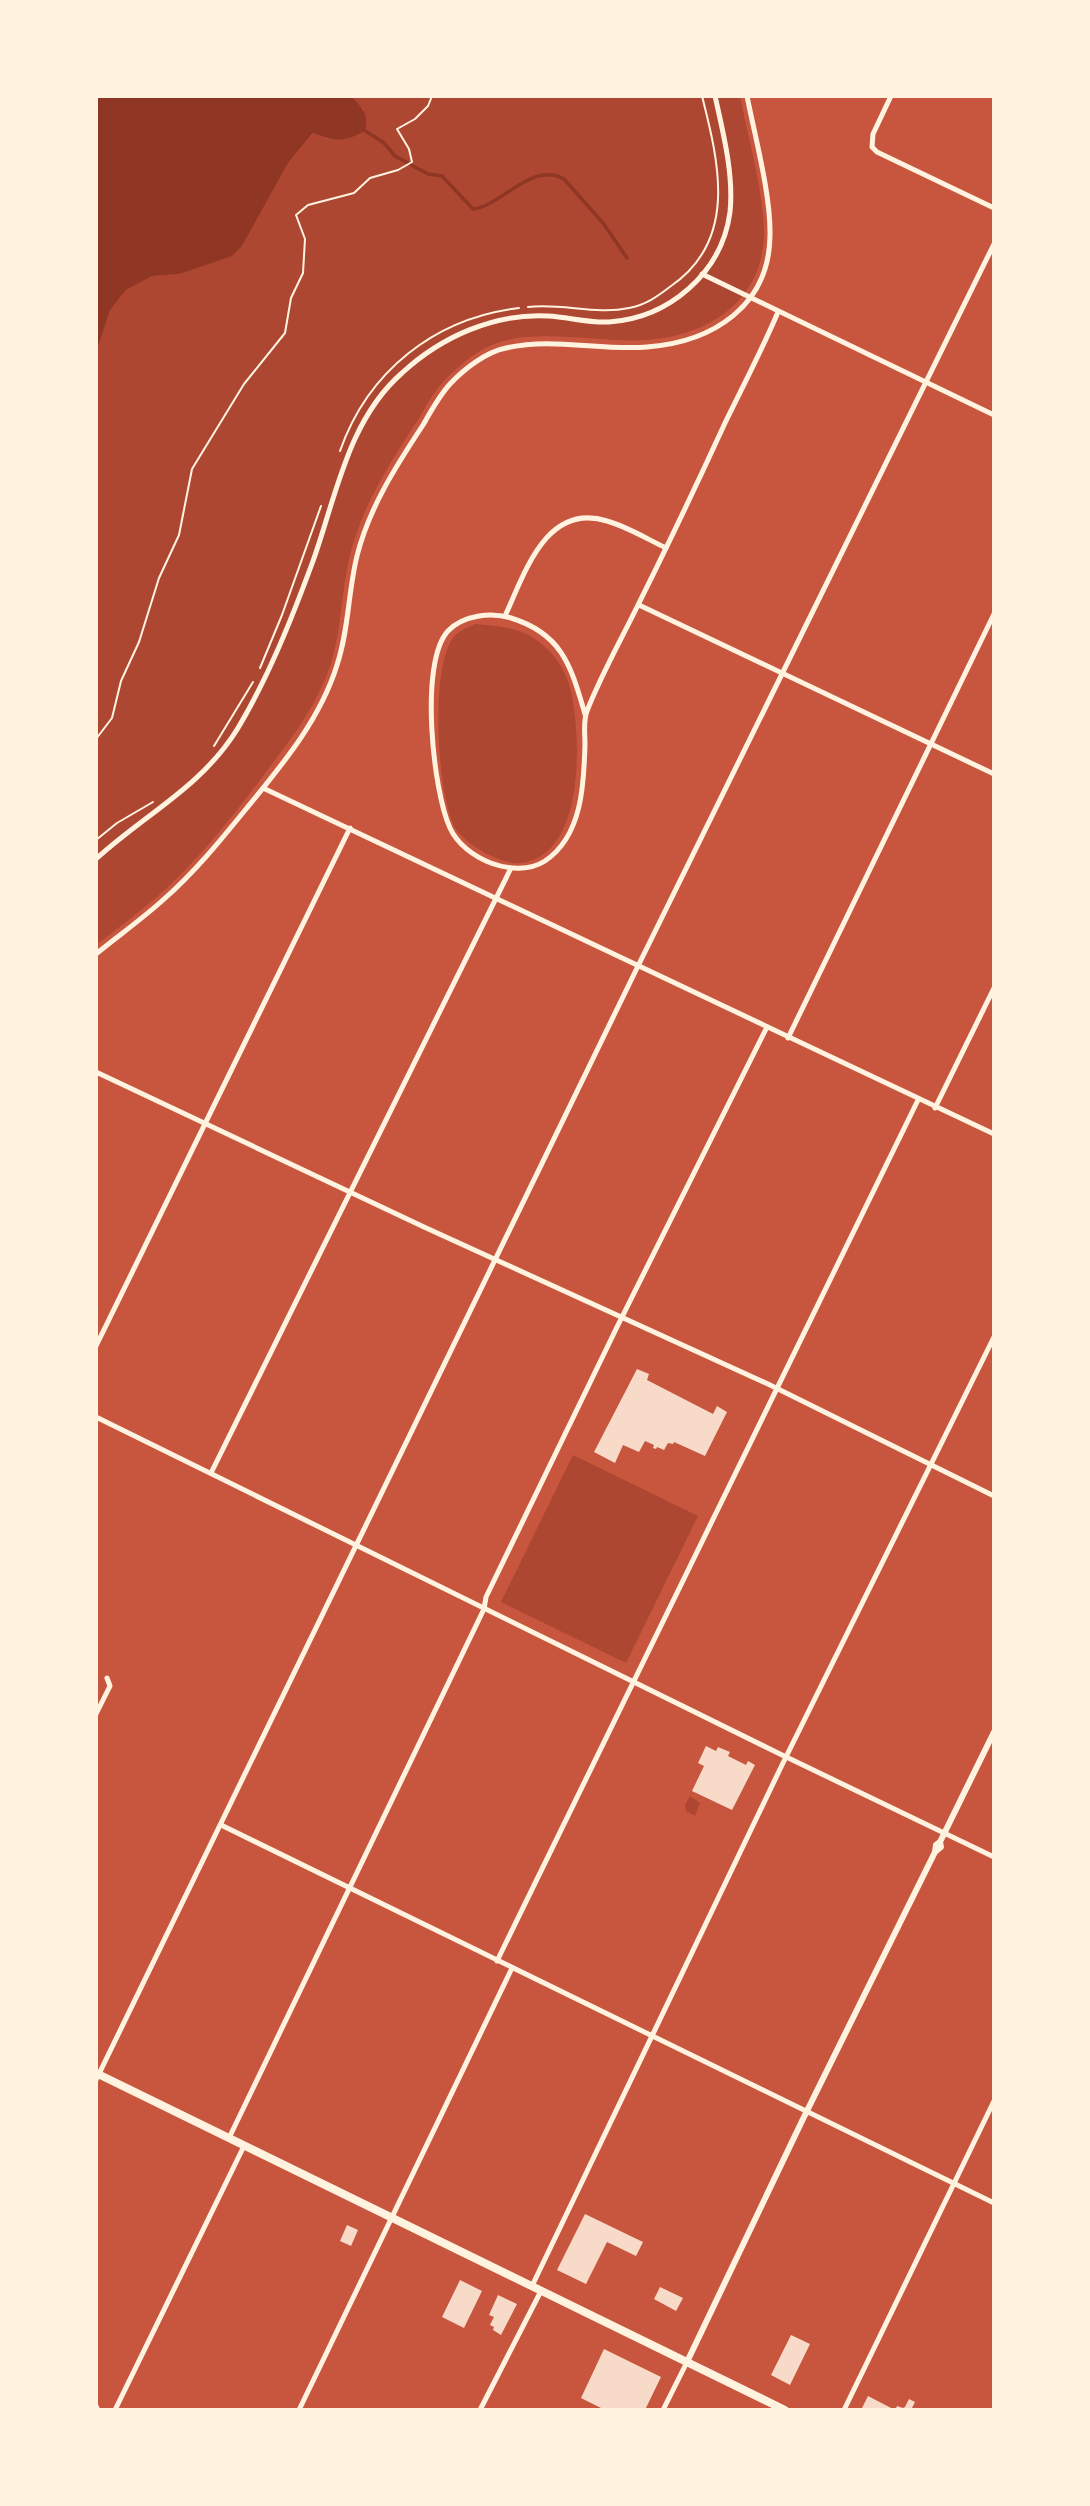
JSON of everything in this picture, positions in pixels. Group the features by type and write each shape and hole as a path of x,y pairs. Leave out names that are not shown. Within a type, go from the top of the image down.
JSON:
{"main road":[{"path":"97,2076 244,2145 785,2410"}],"street":[{"path":"96,859 127,832 192,784 212,763 238,727 270,666 291,616 353,443 367,414 398,375 458,334 504,319 535,316 608,322 653,312 678,298 710,265 730,212 727,163 715,96"},
{"path":"96,954 164,900 199,864 306,732 324,699 337,666 346,631 357,556 370,520 384,487 449,386 482,358 502,348 523,344 646,347 675,342 705,333 729,319 751,299 768,257 770,234 747,96"},
{"path":"891,96 873,134 872,147 877,152 994,208"},
{"path":"97,2076 994,244"},
{"path":"702,274 994,415"},
{"path":"585,714 778,312"},
{"path":"505,616 543,540 555,528 568,522 582,519 604,520 666,548"},
{"path":"639,605 994,774"},
{"path":"788,1038 994,614"},
{"path":"505,616 535,627 562,650 585,714 583,791 578,813 561,848 542,863 510,870 469,851 450,830 436,771 430,706 440,646 447,632 462,621 476,617 505,616"},
{"path":"263,788 994,1134"},
{"path":"96,1346 350,828"},
{"path":"211,1473 510,870"},
{"path":"935,1108 994,988"},
{"path":"229,2138 484,1609 486,1597 767,1027"},
{"path":"96,1072 777,1388 994,1496"},
{"path":"497,1961 918,1100"},
{"path":"531,2287 786,1757 994,1337"},
{"path":"96,1417 994,1857"},
{"path":"96,1714 110,1686 107,1678"},
{"path":"663,2410 807,2111 935,1852 941,1847 940,1842 994,1732"},
{"path":"221,1825 994,2203"},
{"path":"299,2410 512,1968"},
{"path":"844,2410 994,2101"},
{"path":"115,2410 244,2145"},
{"path":"480,2410 541,2291"}],"path":[{"path":"96,739 112,719 121,681 139,642 159,578 179,536 192,469 244,384 285,333 291,298 303,273 304,239 296,215 309,205 354,193 370,178 398,170 412,162 409,149 397,129 415,119 428,106 432,96"},
{"path":"338,457 346,435 378,380 412,349 442,332 473,317 542,305 593,310 628,308 647,303 684,277 700,259 713,233 719,210 715,161 702,96"},
{"path":"209,752 256,677 282,615 323,502"},
{"path":"96,840 117,823 157,799"}],"shaded area":[{"path":"96,96 351,96 364,112 366,125 365,131 345,139 328,138 313,133 288,163 242,246 232,256 179,274 152,276 126,290 110,310 96,353"},
{"path":"351,96 740,96 761,201 764,234 761,258 754,278 743,296 728,311 690,331 646,340 552,336 516,338 478,352 445,380 387,468 369,502 355,537 347,569 331,663 319,693 303,720 202,852 158,896 96,945 96,353 110,310 126,290 152,276 179,274 242,246 288,163 314,133 328,139 364,110"},
{"path":"475,624 512,629 536,640 549,650 557,661 571,691 577,736 577,763 568,817 558,839 542,855 521,863 494,857 474,846 459,833 448,809 443,786 438,731 441,676 453,638"},
{"path":"573,1455 698,1516 626,1663 501,1602"},
{"path":"690,1796 700,1803 695,1816 686,1811 685,1805"}],"building":[{"path":"637,1369 649,1374 647,1380 713,1414 717,1406 727,1412 705,1456 674,1442 668,1443 664,1450 653,1448 654,1445 645,1441 639,1452 623,1445 615,1463 594,1452"},
{"path":"706,1746 716,1751 718,1747 730,1752 728,1756 746,1765 748,1761 755,1765 732,1810 692,1791 704,1766 698,1763"},
{"path":"585,2214 643,2242 636,2256 607,2242 586,2284 557,2270"},
{"path":"347,2225 358,2230 351,2246 340,2241"},
{"path":"460,2280 482,2291 464,2328 442,2317"},
{"path":"660,2287 683,2298 676,2311 654,2299"},
{"path":"498,2295 517,2304 501,2335 490,2325 494,2317 489,2315"},
{"path":"791,2335 810,2344 790,2385 771,2375"},
{"path":"604,2349 661,2377 645,2410 605,2410 581,2398"},
{"path":"868,2396 895,2410 861,2410"},
{"path":"909,2399 915,2402 911,2410 895,2410 897,2406 905,2407"}],"waterway":[{"path":"364,130 384,143 395,156 428,174 442,176 473,209 495,201 517,186 540,176 552,175 564,179 603,223 627,258"}]}
